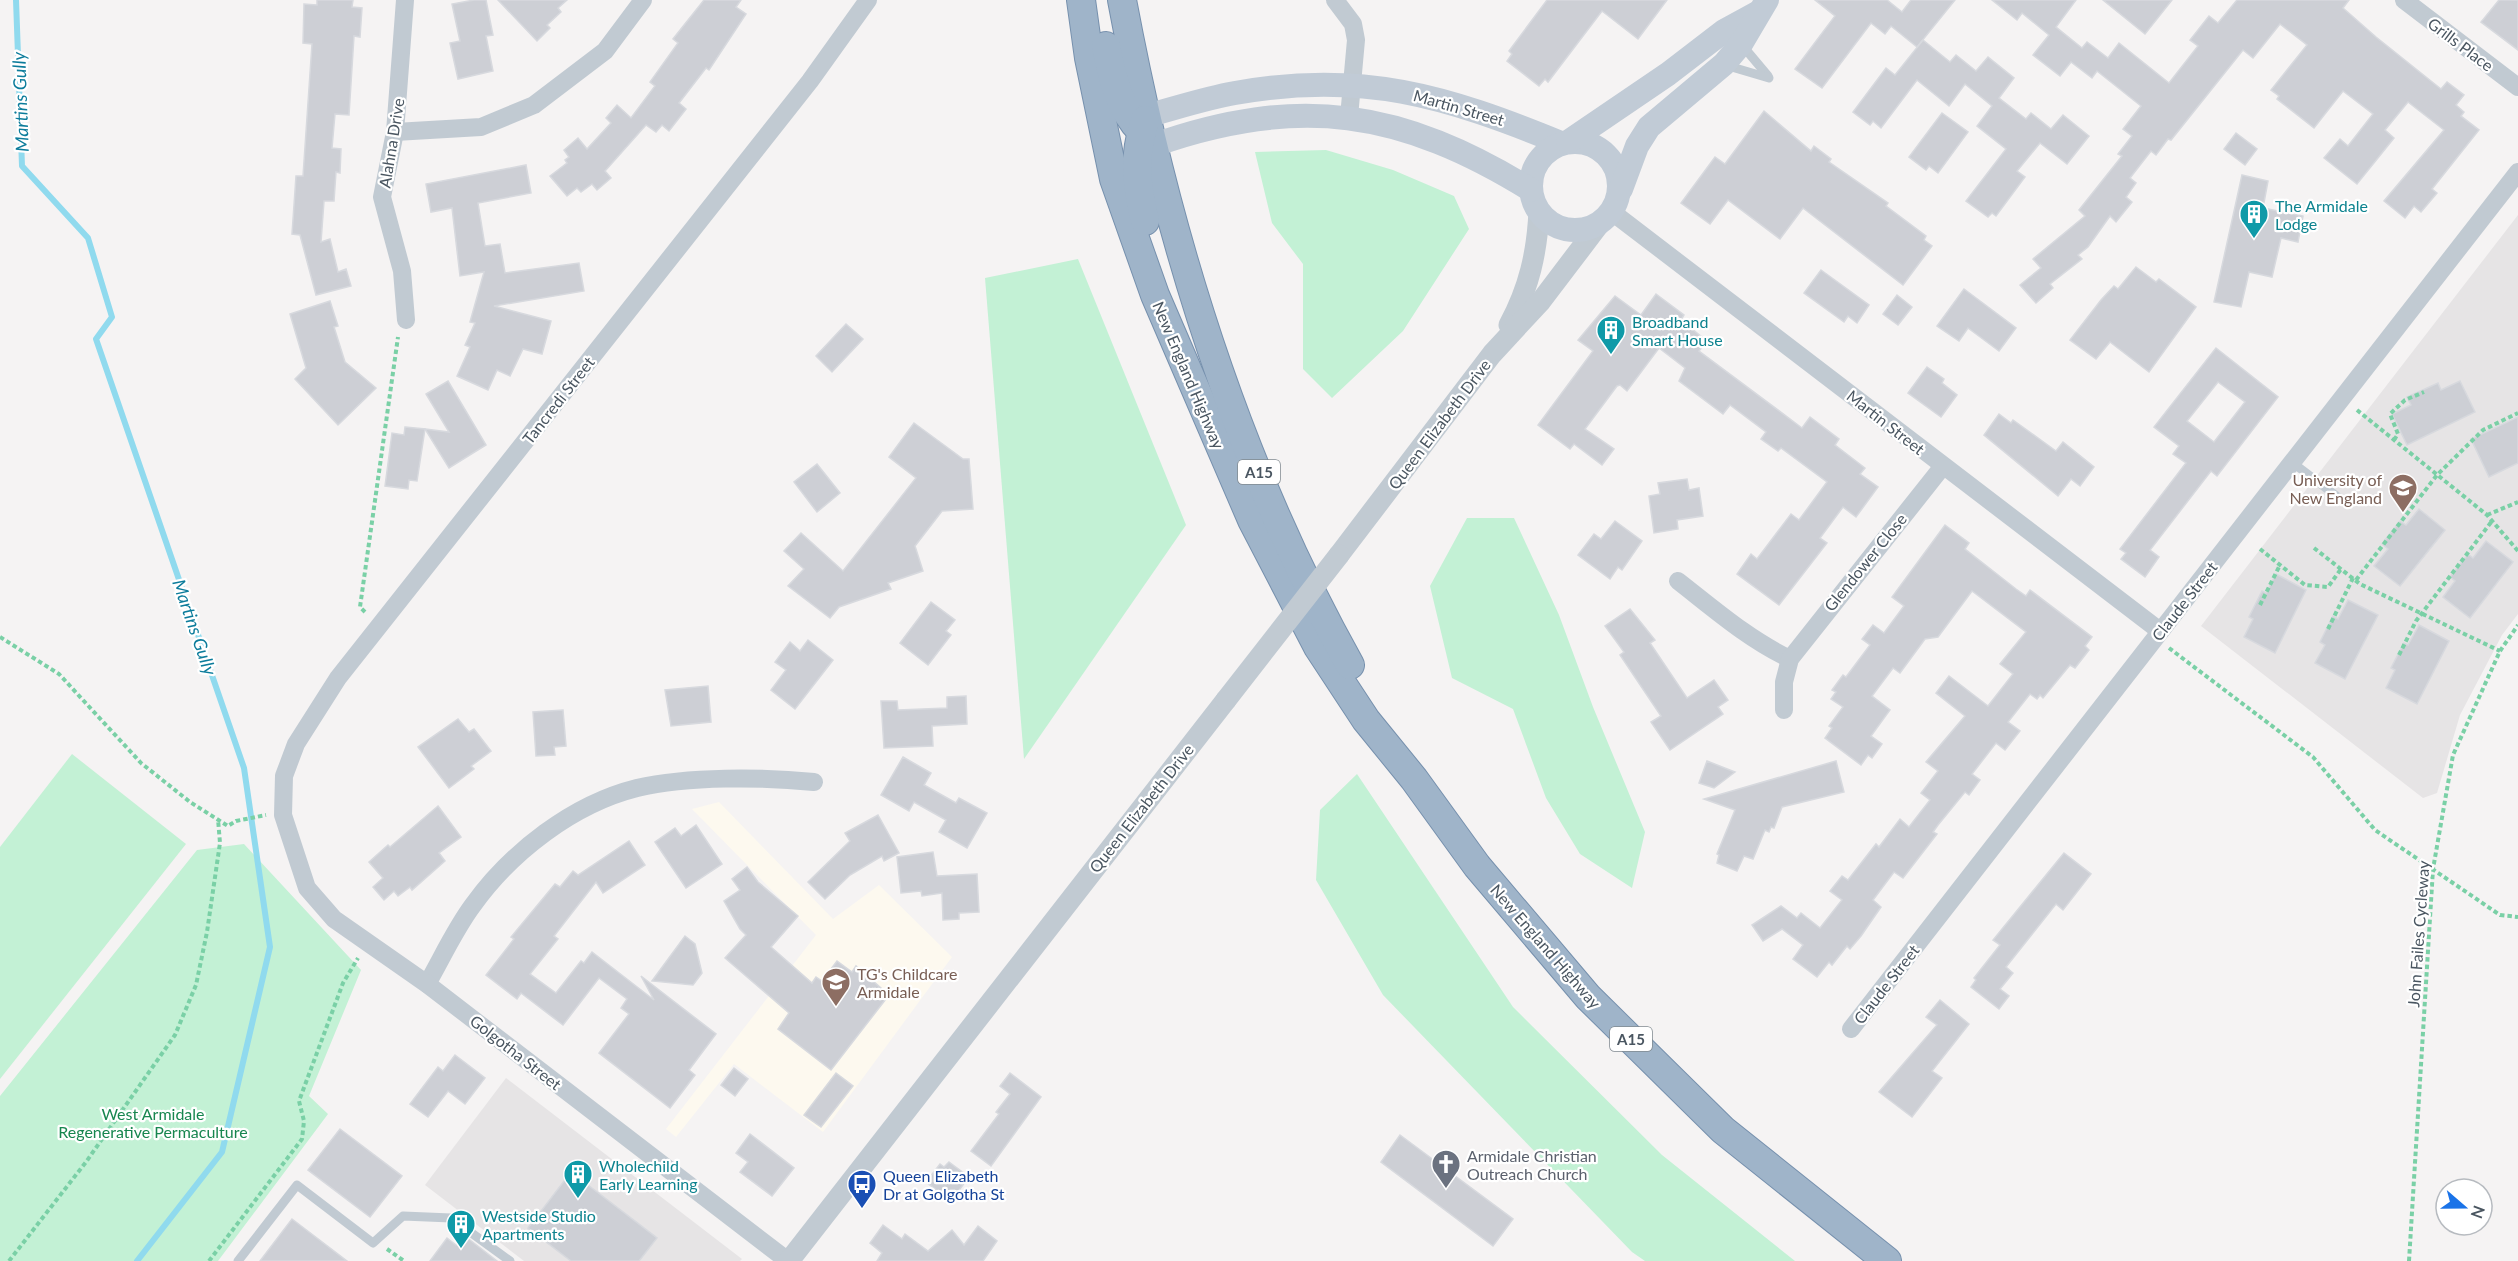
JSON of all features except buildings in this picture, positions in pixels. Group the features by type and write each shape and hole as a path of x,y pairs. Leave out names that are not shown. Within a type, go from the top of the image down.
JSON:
{"highway":[{"name":"New England Highway","path":"1081,0 1089,58 1114,179 1155,295 1252,520 1318,647 1366,720 1414,779 1477,866 1588,997 1723,1130 1887,1261"},
{"path":"1097,0 1112,78 1129,119 1147,131 1137,147 1137,186 1152,255 1155,295"},
{"name":"New England Highway","path":"1122,0 1147,131 1205,335 1240,427 1291,548 1341,648 1414,779"}],"main road":[{"name":"Queen Elizabeth Drive","path":"1611,209 1637,146 1649,127 1724,64 1741,44 1762,7"},
{"name":"Queen Elizabeth Drive","path":"1565,142 1668,74 1762,7"},
{"name":"Martin Street","path":"1147,131 1234,93 1296,85 1353,84 1422,95 1565,142"},
{"path":"1147,131 1286,117 1349,117 1400,127 1446,143 1487,163 1535,200 1546,220 1568,230 1579,230 1611,209 1617,168 1611,158 1592,144 1565,142 1551,149 1535,167 1535,200"}],"street":[{"name":"Alahna Drive","path":"405,0 395,132 382,197 402,271 406,320"},
{"path":"395,132 481,127 534,105 605,51 643,0"},
{"name":"Tancredi Street","path":"283,815 284,776 296,744 338,678 803,90 868,0"},
{"path":"1335,0 1353,24 1356,40 1349,117"},
{"name":"Grills Place","path":"2404,0 2518,87"},
{"name":"Claude Street","path":"1851,1029 2518,172"},
{"name":"Queen Elizabeth Drive","path":"1492,354 1527,289 1534,263 1535,200"},
{"name":"Queen Elizabeth Drive","path":"788,1261 1339,555 1492,354 1541,301 1611,209"},
{"name":"Martin Street","path":"1611,209 2160,631"},
{"name":"Glendower Close","path":"1784,710 1784,682 1790,659 1943,466"},
{"path":"1678,581 1744,633 1765,647 1790,659"},
{"path":"427,984 473,905 512,861 561,822 589,807 636,788 676,783 773,778 814,782"},
{"name":"Golgotha Street","path":"283,815 307,888 334,919 427,984 788,1261"}],"lane":[{"path":"1724,64 1769,78 1741,44"},
{"path":"2293,463 2347,504"},
{"path":"238,1261 297,1185 373,1243 403,1216 451,1218 510,1261"}],"path":[{"path":"372,618 360,607 396,340"},
{"path":"2394,440 2398,434 2390,414 2405,400 2424,392"},
{"path":"2357,410 2487,515 2518,551"},
{"path":"2328,629 2354,579 2437,475 2483,430 2518,413"},
{"path":"2487,515 2518,502"},
{"path":"2400,655 2422,613 2492,521"},
{"path":"2314,548 2354,579 2500,651"},
{"path":"2260,549 2305,585 2328,586 2341,569"},
{"path":"2260,605 2280,565"},
{"name":"John Failes Cycleway","path":"2409,1261 2433,869 2453,755 2500,651 2518,626"},
{"path":"0,637 59,674 141,764 190,802 228,826 236,821 260,815"},
{"path":"2170,649 2313,757 2375,830 2500,915 2518,916"},
{"path":"9,1261 86,1162 175,1035 195,985 207,932 220,843 218,819"},
{"path":"209,1261 302,1140 304,1121 299,1101 343,983 360,954"},
{"path":"389,1250 404,1261"}],"shaded area":[{"name":"University of New England","path":"2518,215 2518,614 2502,635 2460,715 2437,793 2423,798 2201,626"},
{"path":"719,802 833,919 879,885 952,957 823,1132 734,1064 676,1137 666,1129 816,935 692,809"},
{"path":"506,1078 742,1259 740,1261 524,1261 425,1185"}],"green space":[{"path":"1326,150 1393,170 1454,196 1469,229 1403,331 1332,398 1303,369 1303,264 1272,223 1255,152"},
{"path":"1078,259 1186,525 1024,759 985,278"},
{"path":"1467,518 1514,518 1559,615 1593,707 1645,832 1632,888 1580,854 1546,798 1513,709 1452,678 1430,586"},
{"path":"72,754 186,844 0,1079 0,847"},
{"path":"1357,774 1513,1007 1662,1155 1795,1261 1645,1261 1632,1252 1383,995 1316,880 1320,810"},
{"name":"West Armidale Regenerative Permaculture","path":"244,844 361,970 309,1096 328,1114 218,1261 0,1261 0,1096 197,850"}],"waterway":[{"name":"Martins Gully","path":"16,0 22,166 88,238 112,317 96,339 244,768 270,947 222,1152 137,1261"}],"place":[{"name":"The Armidale Lodge","path":"2254,240"},
{"name":"Broadband Smart House","path":"1611,356"},
{"name":"University of New England","path":"2403,514"},
{"name":"TG's Childcare Armidale","path":"836,1008"},
{"name":"Armidale Christian Outreach Church","path":"1446,1190"},
{"name":"Wholechild Early Learning","path":"578,1200"},
{"name":"Queen Elizabeth Dr at Golgotha St","path":"862,1210"},
{"name":"Westside Studio Apartments","path":"461,1250"}]}
